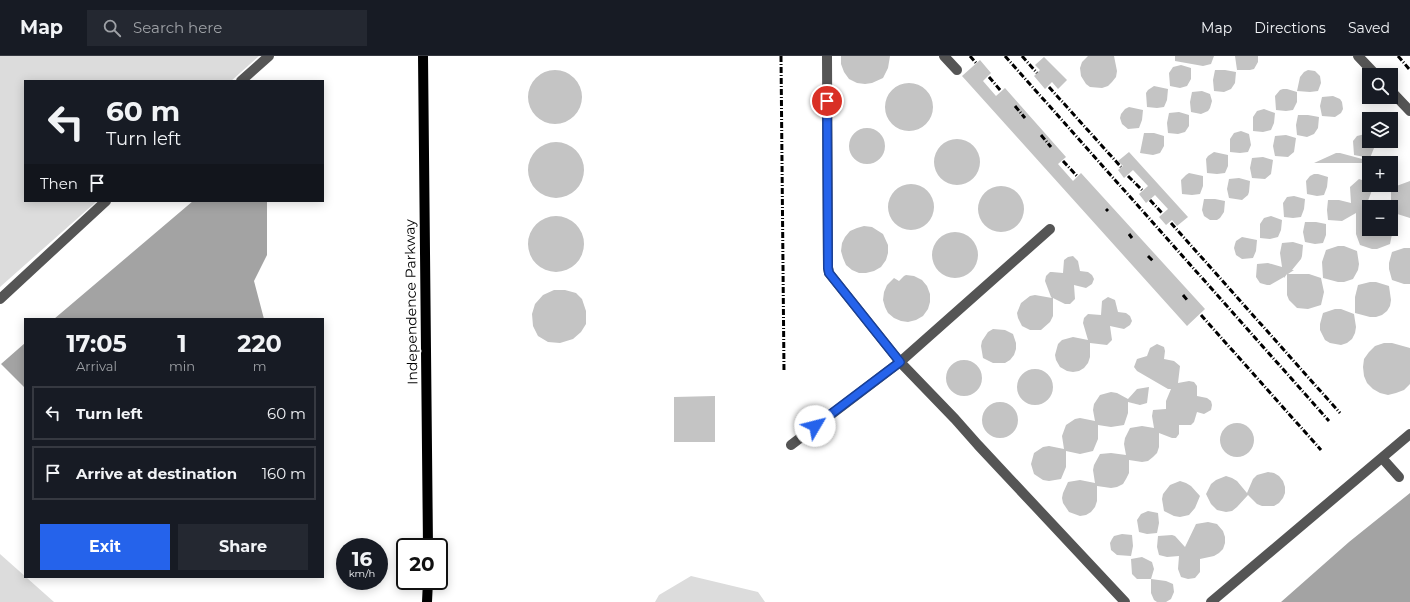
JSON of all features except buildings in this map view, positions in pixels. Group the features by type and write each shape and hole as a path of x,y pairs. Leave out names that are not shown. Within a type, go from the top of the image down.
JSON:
{"main road":[{"name":"Independence Parkway","path":"423,56 428,538"},
{"path":"428,590 428,602"}],"street":[{"path":"242,80 269,56"},
{"path":"827,56 829,273 900,362 1125,602"},
{"path":"944,56 957,70"},
{"path":"1358,56 1369,68"},
{"path":"1398,98 1410,111"},
{"path":"0,299 105,202"},
{"path":"791,444 900,362 1050,229"},
{"path":"1211,602 1410,434"},
{"path":"1382,458 1399,477"}],"shaded area":[{"path":"0,56 259,56 232,80 24,80 24,202 96,202 0,287"},
{"path":"192,202 267,202 267,255 254,281 264,318 55,318"},
{"path":"24,344 24,387 1,364"},
{"path":"1410,493 1410,602 1281,602 1349,542"},
{"path":"0,554 24,575 24,578 27,578 54,602 0,602"},
{"path":"691,576 758,592 765,602 655,602 659,595"}],"railway":[{"path":"781,56 784,371"},
{"path":"970,56 976,63"},
{"path":"1005,56 1329,421"},
{"path":"1022,56 1037,73"},
{"path":"1398,56 1410,70"},
{"path":"989,77 1001,91"},
{"path":"1049,87 1121,167"},
{"path":"1015,106 1025,118"},
{"path":"1041,135 1051,147"},
{"path":"1063,161 1077,176"},
{"path":"1128,176 1142,190"},
{"path":"1150,200 1162,213"},
{"path":"1171,223 1340,413"},
{"path":"1129,234 1132,238"},
{"path":"1148,256 1153,261"},
{"path":"1183,295 1188,301"},
{"path":"1201,315 1321,450"}],"route":[{"path":"815,426 900,362 829,273 827,101"}]}
